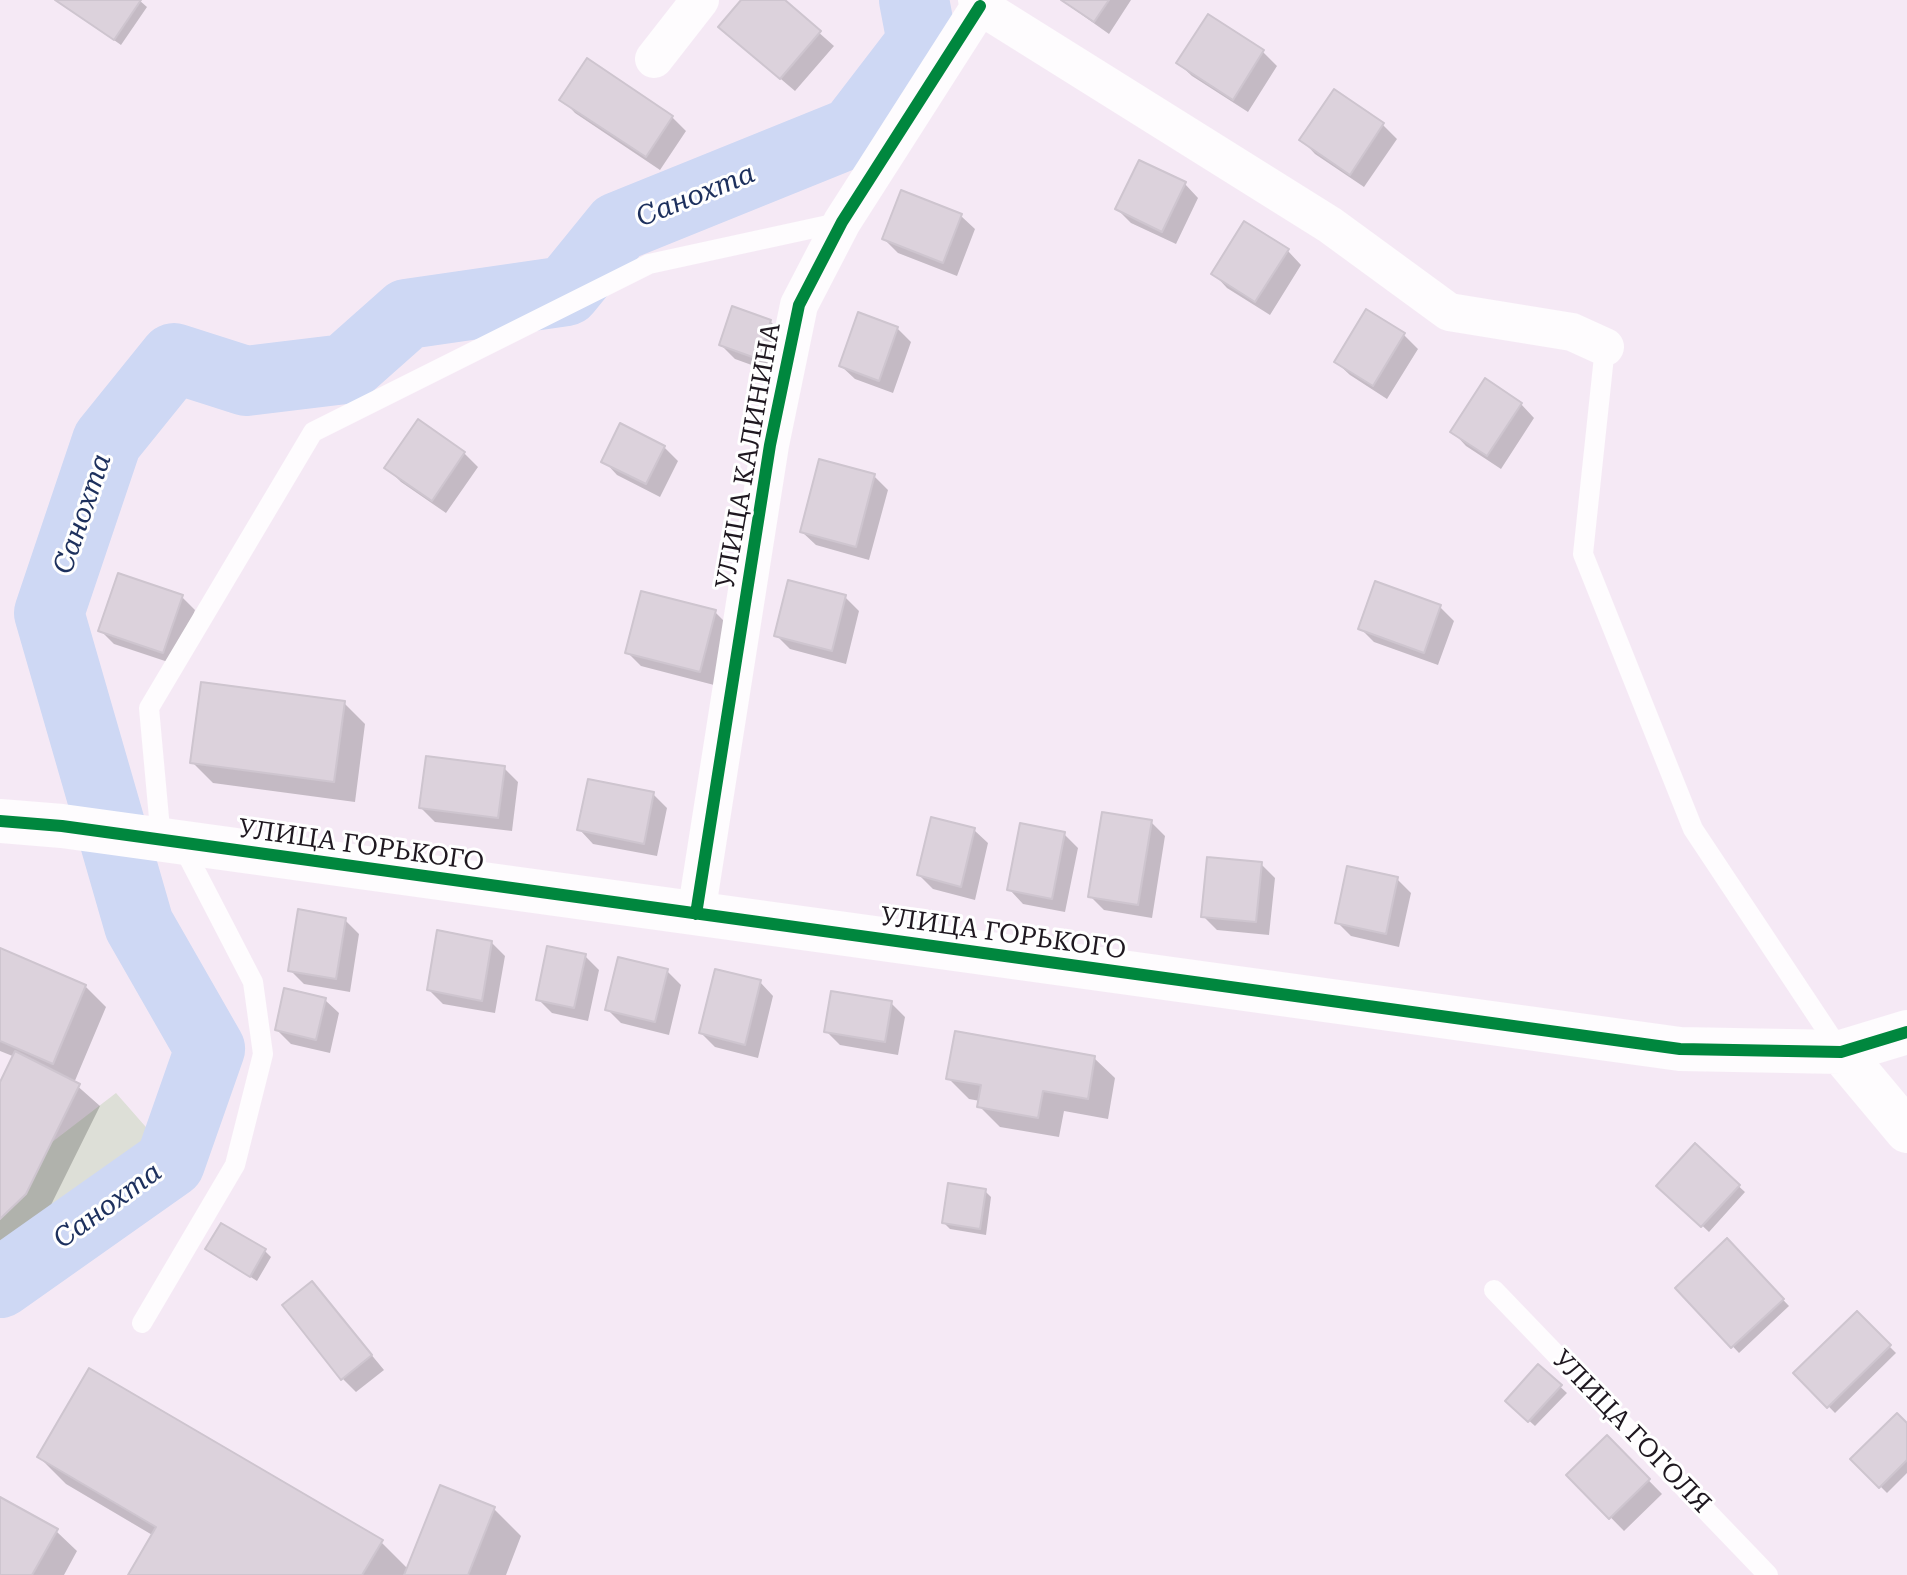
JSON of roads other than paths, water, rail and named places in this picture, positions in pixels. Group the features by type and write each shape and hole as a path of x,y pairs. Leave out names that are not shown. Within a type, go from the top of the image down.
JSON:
{"street":[{"path":"654,59 700,0"},
{"path":"978,3 1330,225 1449,312 1572,332 1605,347"},
{"name":"УЛИЦА КАЛИНИНА","path":"696,914 770,445 799,305 842,222 978,3"},
{"name":"УЛИЦА ГОРЬКОГО","path":"0,821 62,826 1680,1049 1841,1052 1907,1032"},
{"path":"1841,1052 1907,1131"}],"lane":[{"path":"142,1323 235,1165 263,1054 253,982 171,842 149,708 313,432 649,264 842,222"},
{"path":"1605,347 1583,554 1693,829 1841,1052"},
{"name":"УЛИЦА ГОГОЛЯ","path":"1494,1290 1768,1575"}],"waterway":[{"name":"Санохта","path":"0,1283 170,1163 210,1049 139,925 49,613 107,441 174,358 246,381 345,369 407,314 566,291 618,227 853,132 922,42 914,0"}]}
